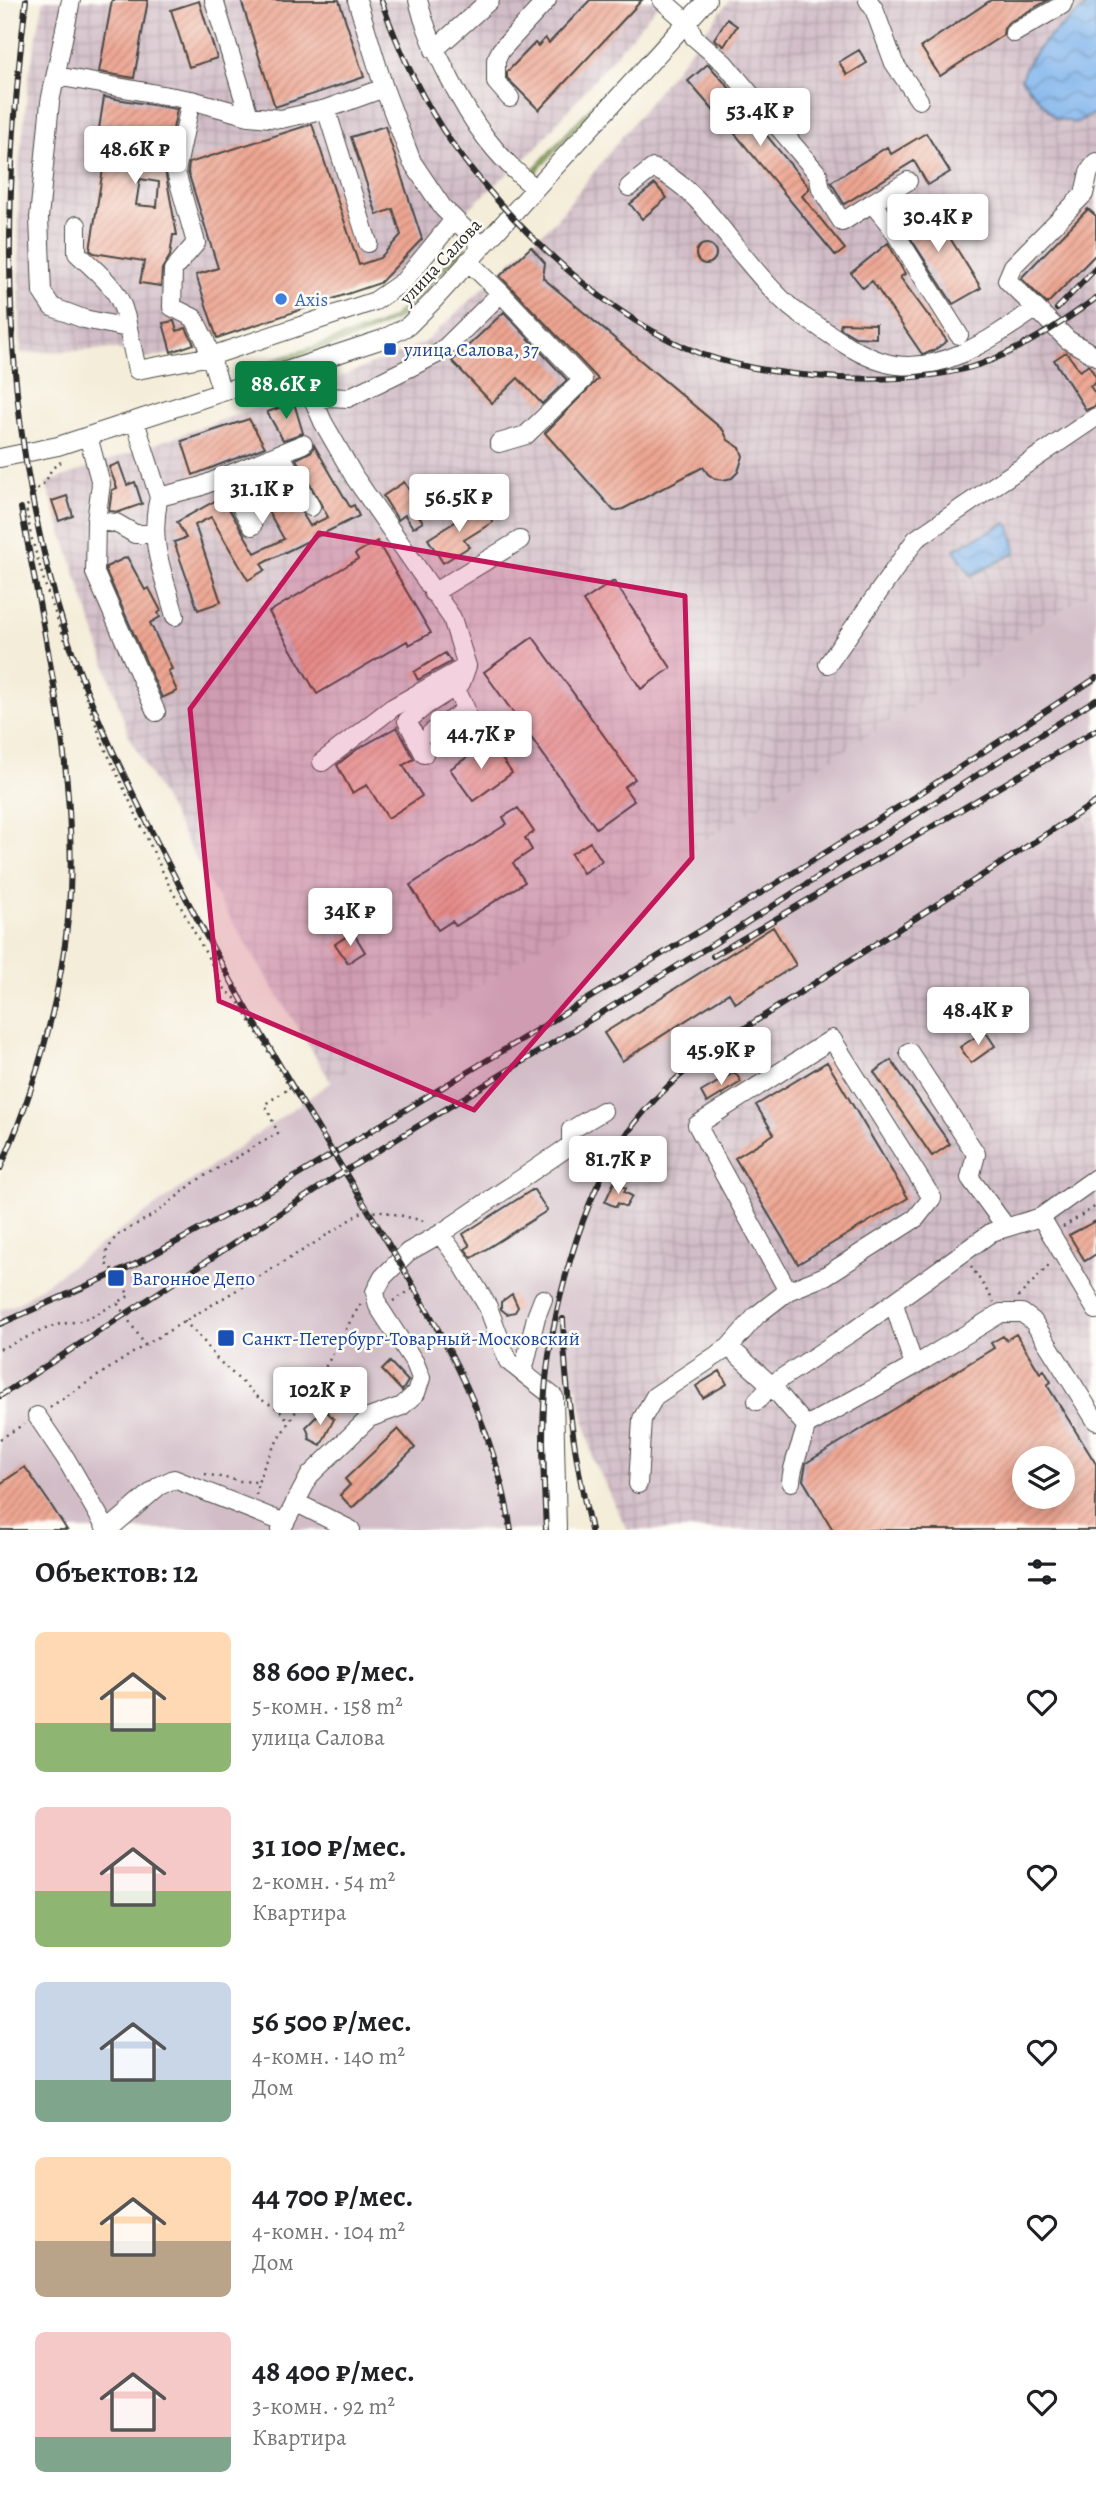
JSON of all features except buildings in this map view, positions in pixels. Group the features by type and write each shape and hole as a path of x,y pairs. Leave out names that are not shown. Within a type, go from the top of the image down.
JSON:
{"street":[{"path":"71,0 50,102 39,218 42,292 52,307 84,320 128,328"},
{"path":"214,0 248,116"},
{"path":"357,0 384,88 412,162 453,221 482,246"},
{"path":"418,0 425,30 434,50 475,125 500,157 535,188"},
{"path":"434,50 491,0"},
{"path":"510,98 496,82 496,60 501,50 547,0"},
{"path":"663,0 688,23 694,37 724,63 818,174 821,189 842,222 908,181"},
{"name":"улица Салова","path":"0,458 58,446 383,339 400,331 425,309 707,0"},
{"path":"868,0 874,9 894,63 919,100"},
{"path":"1014,33 1062,5 1064,0"},
{"path":"56,76 191,100 248,116 281,119 326,109 384,88"},
{"path":"191,100 176,172 196,243 173,270 172,307 194,318 211,356 222,392"},
{"path":"326,109 368,243"},
{"path":"1096,162 1090,172 1084,194 1013,266 1007,280 1068,340 1096,356"},
{"path":"629,187 653,168 670,175 689,192 789,306 836,340 883,363 922,365 953,357 1011,326 1035,309"},
{"path":"872,202 890,225 959,335"},
{"path":"77,225 77,253 116,291 125,312 137,370 211,356 375,301 404,281 453,221"},
{"path":"468,261 583,380 526,435 499,443"},
{"path":"314,402 328,397 348,398 441,352 501,293"},
{"path":"299,367 314,402 355,478 452,618 467,666 461,683 407,721 424,754"},
{"path":"828,664 916,540 1096,417"},
{"path":"135,421 159,497 154,534 175,616"},
{"path":"88,436 101,484 96,521 95,573 156,712"},
{"path":"159,497 199,486 303,444"},
{"path":"280,454 311,507"},
{"path":"224,476 252,526"},
{"path":"96,521 116,523 135,534 154,534"},
{"path":"433,593 520,540"},
{"path":"322,762 392,708 467,666"},
{"path":"432,733 466,710 455,687"},
{"path":"638,1484 642,1419 655,1396 729,1347 757,1315 788,1291 822,1268 916,1218 932,1198 832,1040 696,1125 788,1291"},
{"path":"909,1052 976,1154 970,1178 1006,1227"},
{"path":"37,1416 66,1459 107,1530 159,1486 174,1479 197,1486 283,1526 310,1475 356,1427 369,1418 402,1406 416,1393 421,1378 415,1363 378,1306 382,1298 383,1276 438,1227 571,1145 571,1130 603,1111"},
{"path":"757,1401 771,1385 894,1304 992,1232 1041,1217 1096,1178"},
{"path":"1041,1217 1096,1310"},
{"path":"438,1227 488,1307 508,1361 554,1398 557,1530"},
{"path":"523,1372 543,1299"},
{"path":"894,1304 914,1366"},
{"path":"791,1482 791,1467 803,1441 806,1426 1001,1314 1022,1313 1034,1321 1096,1421"},
{"path":"729,1347 771,1385 806,1426"},
{"path":"295,1502 351,1530"}],"path":[{"path":"61,462 51,469 42,486 35,490 30,505 26,507 31,536 47,591 103,744 168,883 225,989 238,1001 290,1088 297,1093 410,1278 413,1289 451,1355 480,1422 503,1501 508,1530"},
{"path":"0,1349 55,1325 80,1321 129,1296 115,1269 106,1264 107,1251 116,1236 158,1212 196,1181 278,1133 265,1104 290,1088"},
{"path":"1061,1228 1096,1206"},
{"path":"0,1438 360,1213 382,1211 438,1227"},
{"path":"962,1253 1001,1314"},
{"path":"254,1512 257,1482 289,1421 321,1375 364,1300 413,1289"},
{"path":"117,1304 145,1345"},
{"path":"184,1321 216,1358 260,1399 277,1408 289,1421"},
{"path":"195,1472 257,1482"}],"highlighted area":[{"path":"319,533 685,596 692,858 474,1110 219,1001 190,709"}],"shaded area":[{"path":"44,0 662,0 534,150 388,281 205,340 172,354 138,359 115,349 21,353 18,178 29,75"},
{"path":"730,0 1096,0 1096,589 331,1082 213,890 129,736 46,483 328,382 424,343 556,220"},
{"path":"1096,589 1096,814 937,918 747,1035 675,1111 650,1143 637,1138 626,1149 605,1202 596,1212 591,1225 591,1340 576,1341 577,1387 551,1384 547,1431 549,1530 0,1530 0,1310 17,1304 331,1082"},
{"path":"1096,814 1096,1530 627,1530 593,1459 577,1387 576,1341 591,1340 591,1225 614,1182 626,1149 637,1138 650,1143 675,1111 747,1035 937,918"}],"green space":[{"path":"674,17 674,22 533,175 529,174"},
{"path":"465,244 466,247 397,319 366,334 272,365 271,361 377,326 395,316"}],"water":[{"path":"1094,0 1096,113 1075,123 1055,118 1021,79 1033,55 1042,45"},
{"path":"1006,523 1010,526 1015,553 971,576 954,549"}],"railway":[{"path":"26,0 12,162 12,321 18,400 29,479 45,558 67,637 86,690 120,766 192,910 267,1043 412,1283 466,1384 493,1455 511,1530"},
{"path":"381,0 403,56 430,109 451,142 502,205 532,237 597,294 632,319 704,355 754,368 806,375 875,379 929,376 981,364 1012,351 1096,298"},
{"path":"1057,309 1096,268"},
{"path":"0,1169 35,1078 52,1016 64,952 71,869 70,817 58,713 21,508"},
{"path":"0,1324 134,1265 285,1183 708,926 919,794 1096,678"},
{"path":"0,1396 337,1176 718,941 1096,699"},
{"path":"713,956 1096,730"},
{"path":"546,1530 544,1409 554,1327 582,1223 595,1191 626,1135 668,1087 717,1046 1096,802"},
{"path":"563,1319 572,1425 591,1530"}],"place":[{"name":"Axis","path":"281,299"},
{"name":"улица Салова, 37","path":"390,349"},
{"name":"Вагонное Депо","path":"116,1278"},
{"name":"Санкт-Петербург-Товарный-Московский","path":"226,1338"}]}
